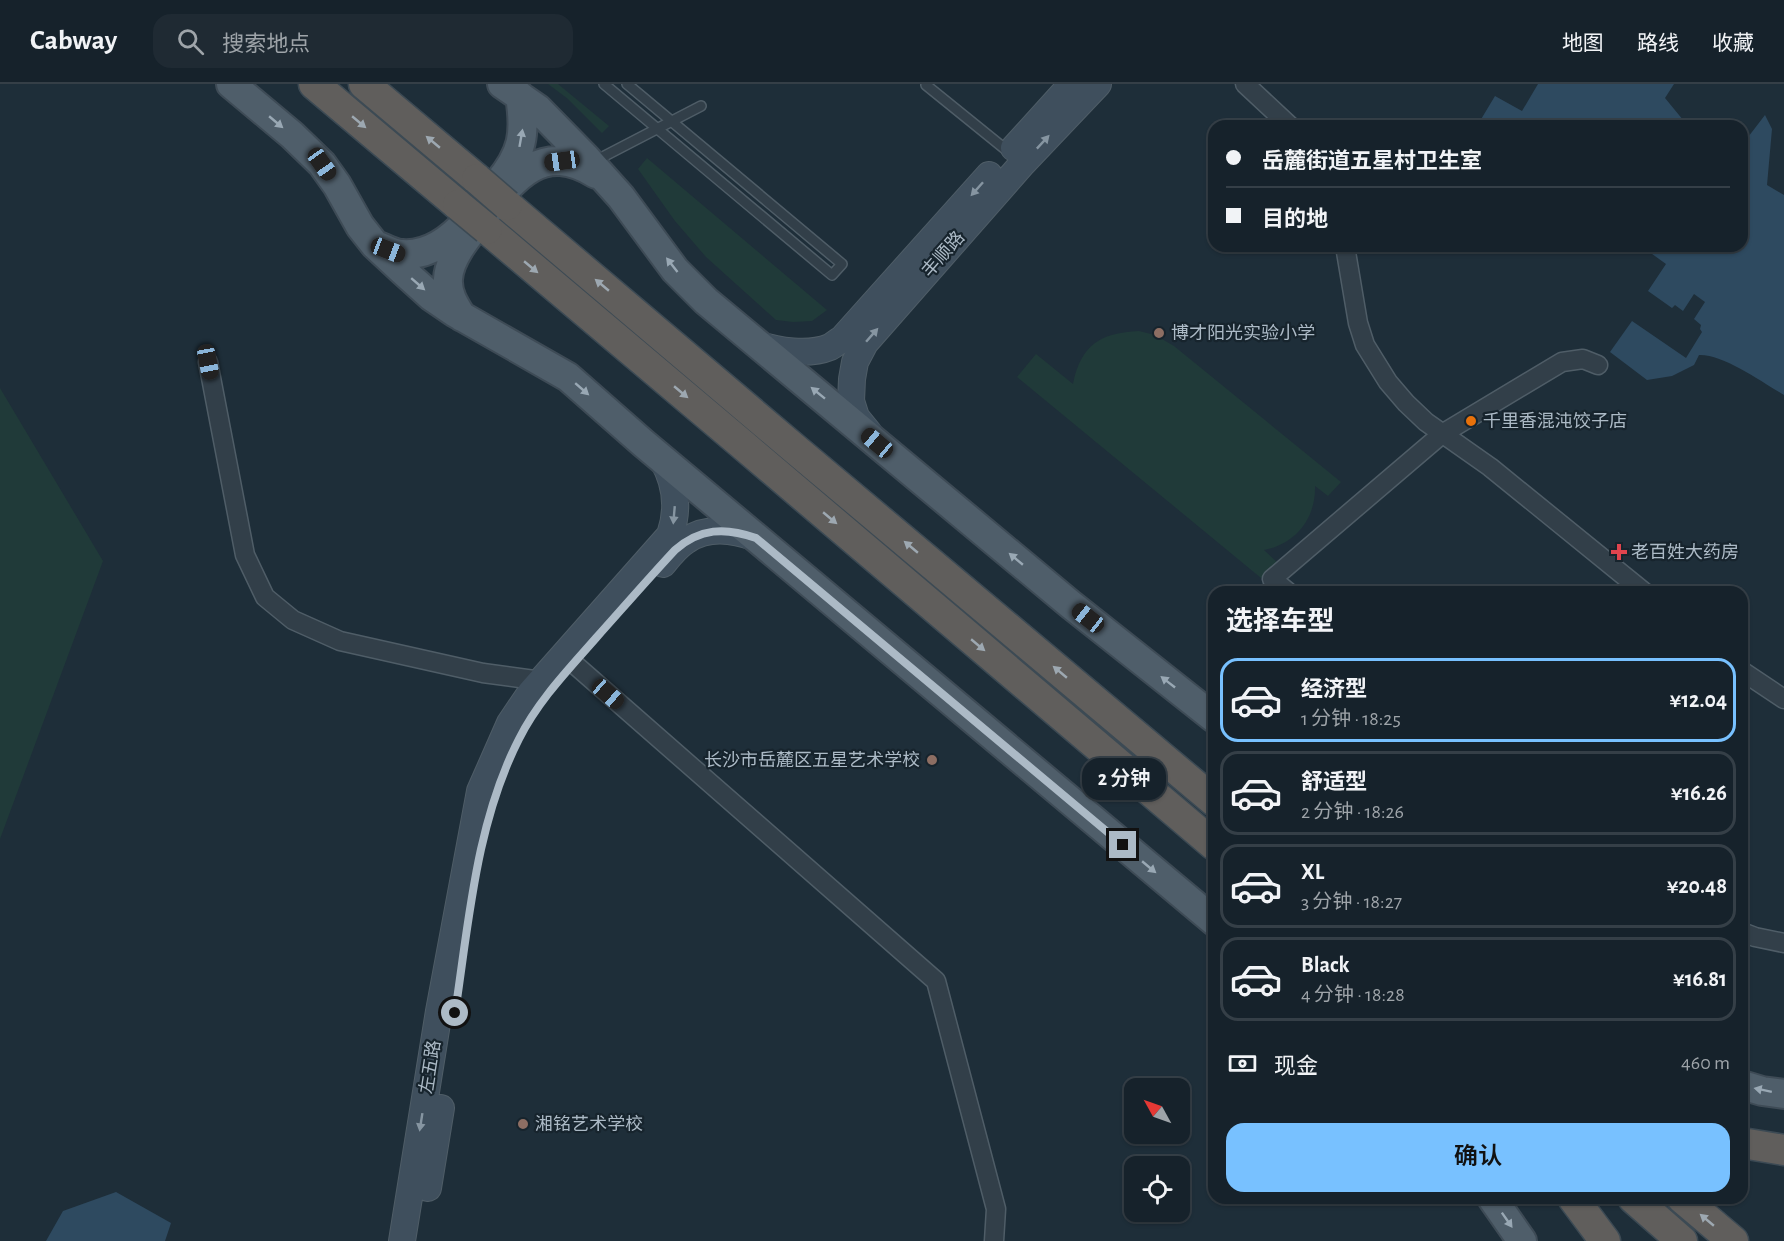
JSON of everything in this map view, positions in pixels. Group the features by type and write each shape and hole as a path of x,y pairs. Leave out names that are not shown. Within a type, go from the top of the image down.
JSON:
{"highway":[{"path":"314,84 1208,841"},
{"path":"364,84 1208,796"},
{"path":"1105,710 1208,784"},
{"path":"1748,1144 1784,1150"},
{"path":"1576,1204 1596,1241"},
{"path":"1577,1204 1605,1241"},
{"path":"1640,1204 1682,1241"},
{"path":"1689,1204 1732,1241"}],"main road":[{"path":"231,84 292,135 322,164 337,185 360,226 375,245 432,297 462,317 568,377 662,459 1208,916"},
{"path":"757,344 782,350 814,350 830,347 842,339 1072,84"},
{"name":"丰顺路","path":"877,443 856,417 851,401 855,362 865,344 1023,163 1098,84"},
{"path":"375,245 400,255 422,253 443,244 457,232 505,176 517,157 524,120 511,90"},
{"path":"511,90 538,109 554,124 621,197 675,270 706,301 1070,604 1208,713"},
{"path":"462,317 449,291 448,278 452,264 467,237 508,186 527,170 543,163 562,161 578,164 599,173"},
{"name":"左五路","path":"402,1241 439,1011 480,791 510,723 548,682 670,535 674,524 675,491 662,459"},
{"name":"左五路","path":"418,1241 476,876 487,823 499,782 519,738 537,709 548,682 573,663 687,539 704,533 725,530 741,532 756,538"},
{"path":"1748,1087 1784,1094"},
{"path":"1496,1204 1522,1241"}],"street":[{"path":"1245,84 1284,120"},
{"path":"1346,252 1358,323 1365,345 1388,382 1406,403 1442,434 1490,467 1637,586"},
{"path":"1281,586 1272,579 1442,434 1562,362 1583,359 1598,365"},
{"path":"208,362 245,555 265,597 293,621 340,641 483,674 548,682"},
{"path":"573,663 936,981 996,1209 994,1241"},
{"path":"1748,675 1784,699"},
{"path":"1748,935 1784,943"}],"lane":[{"path":"604,84 832,275 842,264 627,84"},
{"path":"926,85 1010,153"},
{"path":"599,173 658,129 701,106"}],"green space":[{"path":"548,84 558,84 609,126 602,133 568,99"},
{"path":"647,158 827,310 812,321 776,320 706,257 675,221 638,169"},
{"path":"1139,331 1155,335 1174,346 1341,482 1328,496 1315,486 1312,509 1302,528 1286,542 1264,550 1279,564 1261,578 1017,377 1036,354 1073,384 1081,359 1095,343 1114,334"},
{"path":"0,388 103,561 0,839"}],"water":[{"path":"1538,84 1674,84 1665,98 1683,120 1481,120 1495,96 1522,111"},
{"path":"1765,115 1772,129 1767,185 1784,195 1784,395 1731,364 1709,356 1699,355 1694,365 1672,376 1647,380 1610,352 1632,321 1686,358 1702,332 1701,325 1694,319 1705,302 1694,294 1683,311 1675,305 1672,308 1648,291 1666,264 1649,252 1748,252 1748,137"},
{"path":"116,1192 171,1223 165,1241 46,1241 63,1211"}],"place":[{"name":"博才阳光实验小学","path":"1159,333"},
{"name":"千里香混沌饺子店","path":"1471,421"},
{"name":"老百姓大药房","path":"1619,552"},
{"name":"长沙市岳麓区五星艺术学校","path":"932,760"},
{"name":"湘铭艺术学校","path":"523,1124"}],"route":[{"path":"455,1013 476,876 487,823 499,782 519,738 556,683 675,550 687,539 704,533 725,530 741,532 756,538 1123,845"}]}
